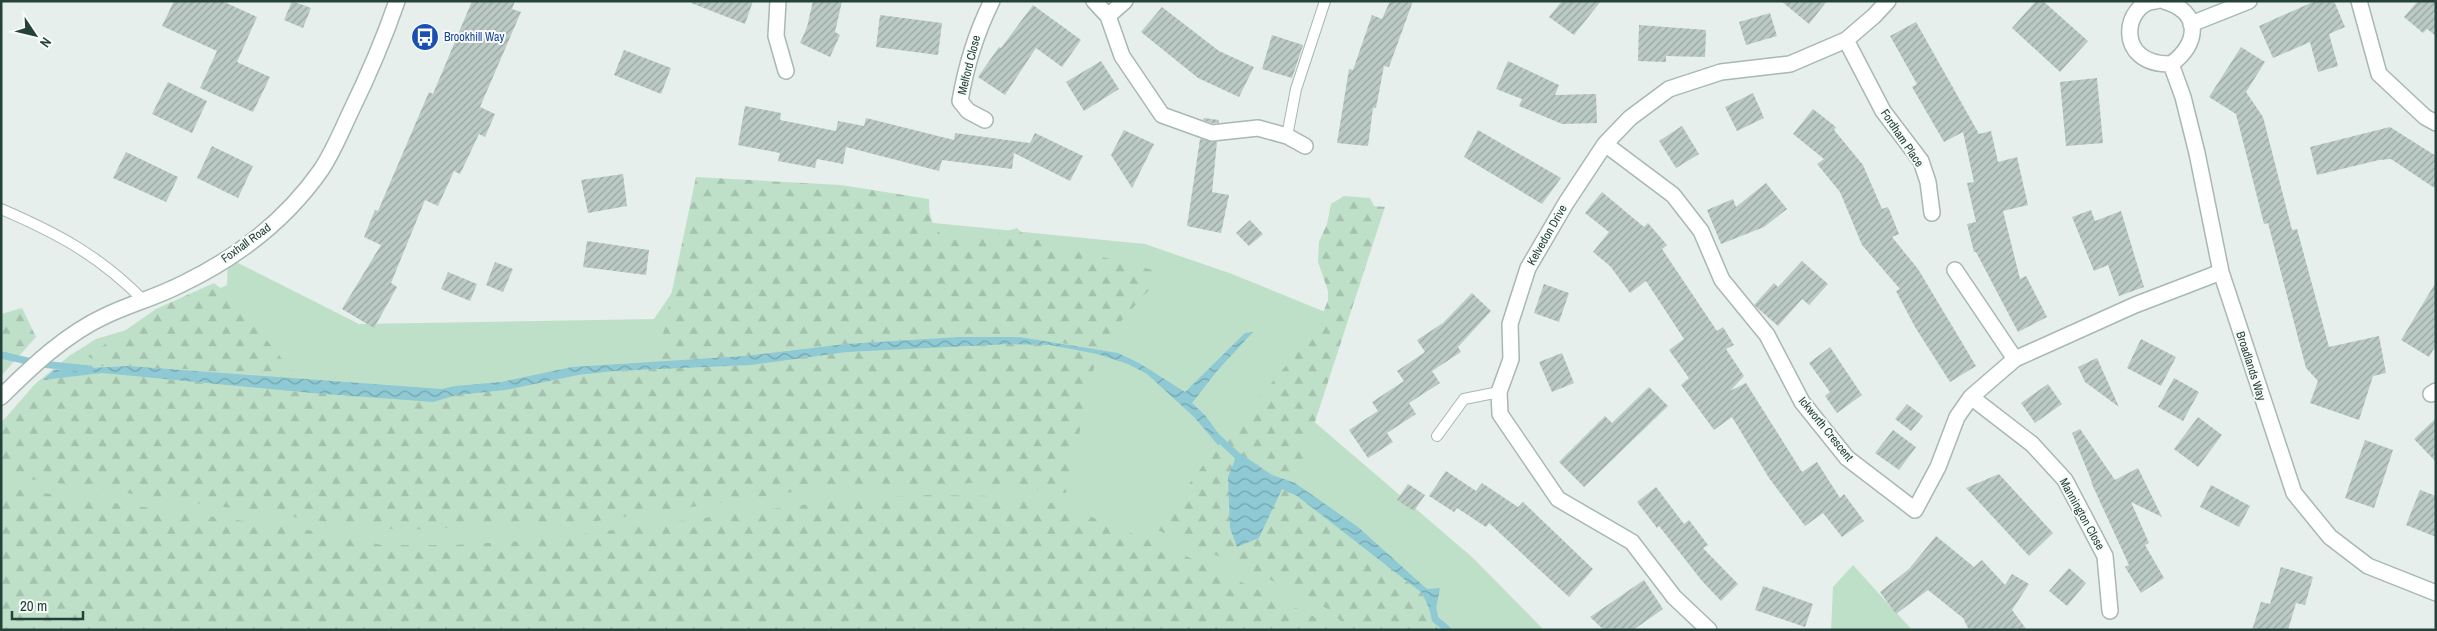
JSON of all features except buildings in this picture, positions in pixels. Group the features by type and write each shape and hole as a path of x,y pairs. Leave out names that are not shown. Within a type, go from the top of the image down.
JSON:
{"street":[{"name":"Foxhall Road","path":"1,397 46,353 103,317 182,285 228,258 259,236 284,213 321,171 333,150 366,80 398,1"},
{"path":"778,1 776,36 786,71"},
{"name":"Melford Close","path":"985,120 968,111 960,101 964,78 979,29 992,1"},
{"path":"1094,1 1108,16 1122,56 1162,115 1212,133 1258,128 1287,136 1305,146"},
{"path":"1108,16 1125,1"},
{"name":"Kelvedon Drive","path":"1709,630 1674,597 1632,542 1558,499 1500,414 1499,392 1511,359 1510,324 1528,268 1566,203 1605,144 1630,118 1669,89 1721,72 1790,64 1846,40 1888,1"},
{"path":"2156,1 2152,1 2140,9 2132,19 2129,31 2131,43 2137,54 2147,61 2171,64 2189,47 2193,36 2192,24 2186,12 2176,4 2164,1"},
{"path":"2192,24 2249,1"},
{"path":"2359,1 2379,74 2426,117 2436,123"},
{"name":"Fordham Place","path":"1846,40 1883,112 1921,161 1928,182 1932,213"},
{"name":"Broadlands Way","path":"2171,64 2183,97 2197,153 2221,272 2294,493 2330,537 2368,566 2436,594"},
{"name":"Ickworth Crescent","path":"1605,144 1673,195 1701,231 1722,280 1767,335 1802,402 1847,458 1915,510 1938,467 1957,418 1971,397 2015,359 2135,305 2221,272"},
{"path":"1955,270 2015,359"},
{"name":"Mannington Close","path":"1971,397 2032,444 2065,480 2105,556 2110,611"}],"lane":[{"path":"1287,136 1296,89 1325,1"},
{"path":"1,209 86,250 121,278 143,300"},
{"path":"1437,436 1464,399 1499,392"}],"green space":[{"path":"696,177 841,185 929,199 931,218 937,230 947,237 959,240 973,239 988,237 1017,228 1026,237 1164,273 1097,348 1019,337 959,337 846,344 745,356 657,362"},
{"path":"1344,196 1370,198 1374,206 1385,207 1295,483 1272,475 1248,458 1228,477 1230,500 1259,538 1281,489 1297,496 1422,593 1434,619 1448,630 1351,630 1326,608 1255,572 1155,529 1211,455 1317,329 1328,300 1328,291 1318,262 1319,242 1327,224 1331,204"},
{"path":"733,203 1145,244 1232,274 1345,320 1311,419 1472,557 1544,630 1,630 1,423 35,384 69,356 96,339 130,329 227,285 228,258 359,324 654,319"},
{"path":"214,283 232,297 299,380 186,369 100,366 88,356 156,309"},
{"path":"22,308 36,337 1,376 1,314"},
{"path":"1009,344 1050,345 1097,354 1066,493 976,483 921,485 847,484 590,522 403,530 349,525 1,475 1,427 27,395 74,365 102,373 312,393 433,402 457,395 505,390 578,375 614,371 751,365 847,352"},
{"path":"1,487 321,532 382,545 454,545 537,540 854,498 932,495 1000,496 1049,502 1072,509 1182,554 1313,616 1330,630 1,630"},
{"path":"1853,565 1912,630 1831,630 1833,587"}],"water":[{"path":"1253,332 1217,371 1192,403 1205,415 1223,440 1218,445 1194,417 1147,374 1128,364 1097,354 1050,345 1009,344 847,352 751,365 614,371 578,375 505,390 457,395 433,402 312,393 102,373 43,380 54,370 128,366 442,389 501,382 572,367 745,356 846,344 959,337 1019,337 1118,353 1139,363 1185,392 1245,333"},
{"path":"1238,452 1272,475 1295,483 1358,527 1427,589 1440,588 1434,619 1422,593 1297,496 1282,489 1259,538 1237,547 1230,528 1228,477"}],"waterway":[{"path":"1,355 41,364 90,369"},
{"path":"1216,436 1243,461"},
{"path":"1433,609 1435,619 1448,630"}],"place":[{"name":"Brookhill Way","path":"425,37"}]}
